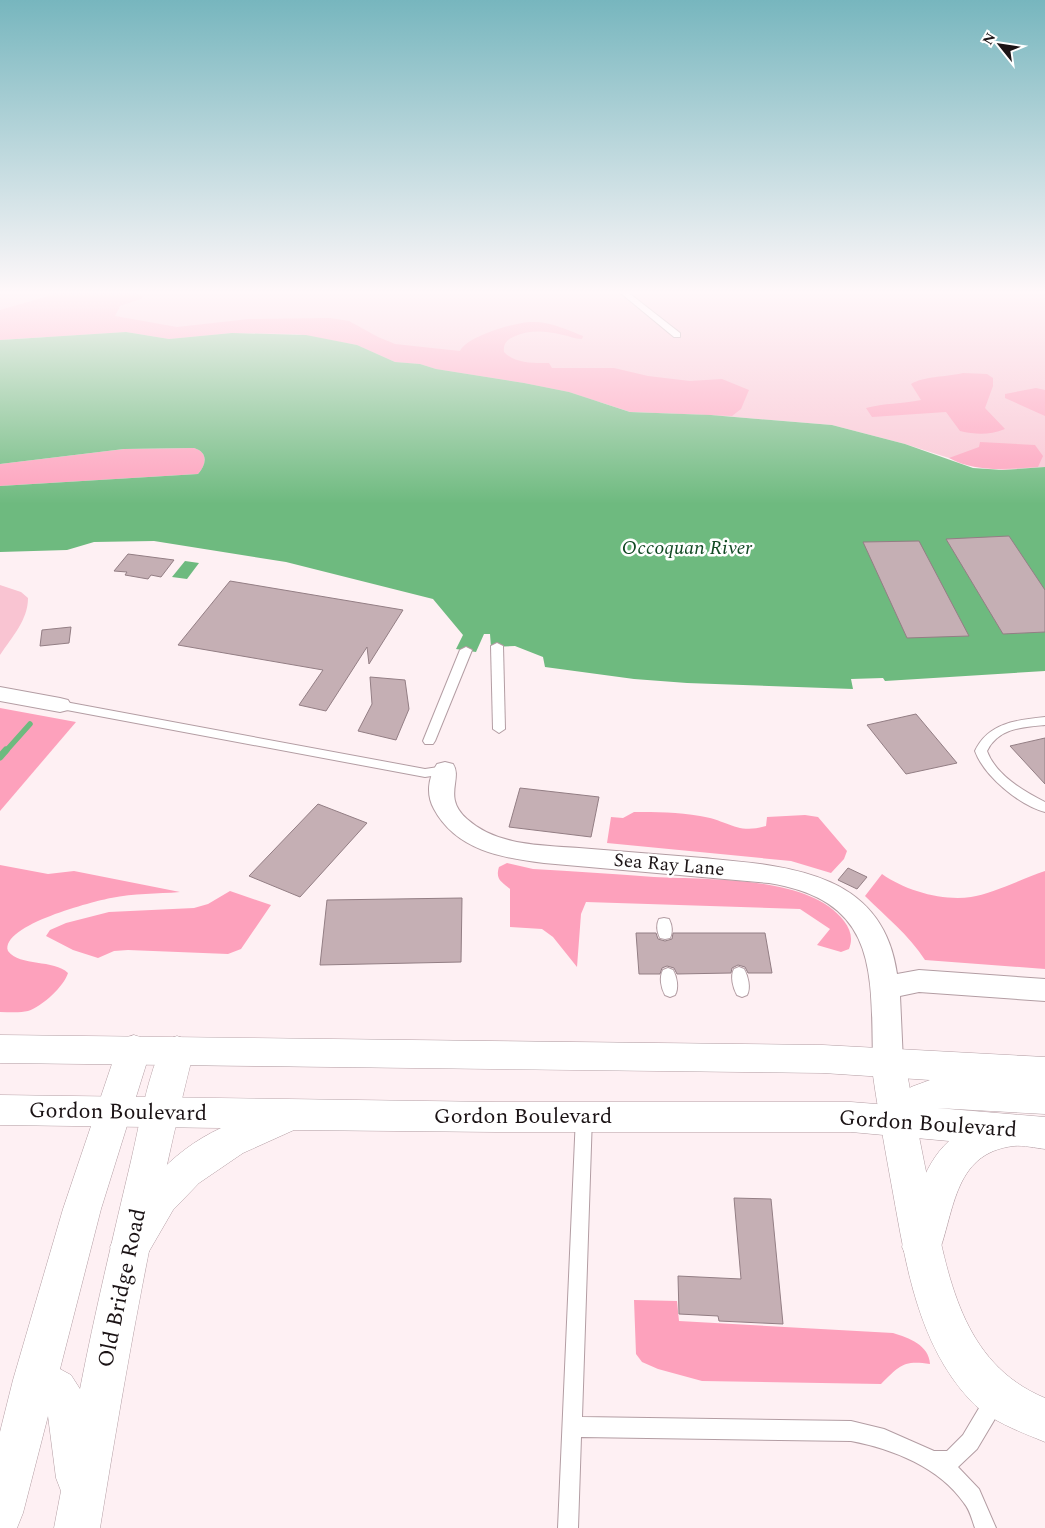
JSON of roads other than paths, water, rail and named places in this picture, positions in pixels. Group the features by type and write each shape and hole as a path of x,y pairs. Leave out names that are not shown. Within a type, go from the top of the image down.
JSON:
{"main road":[{"path":"0,1049 177,1050 888,1062 1045,1072"},
{"path":"0,1513 34,1380 82,1209 134,1050"},
{"name":"Old Bridge Road","path":"79,1514 130,1247 160,1113 177,1050"},
{"path":"888,1062 922,1247 935,1300 954,1342 974,1373 997,1395 1022,1410 1045,1420"},
{"path":"897,1119 924,1098 935,1093 1045,1099"},
{"name":"Gordon Boulevard","path":"0,1110 296,1115 897,1119 1033,1131"},
{"path":"130,1247 160,1198 183,1172 199,1159 225,1142 296,1115"},
{"path":"922,1247 944,1176 962,1152 983,1138 1033,1131"},
{"path":"34,1380 49,1384 59,1393 68,1408 79,1514"}],"street":[{"path":"0,694 60,705"},
{"name":"Sea Ray Lane","path":"445,770 440,790 442,805 449,816 461,828 488,843 510,849 559,856 762,872 809,883 835,895 865,921 877,948 886,986 888,1062"},
{"path":"886,986 918,981 1045,990"}],"lane":[{"path":"497,646 499,729"},
{"path":"429,741 466,650"},
{"path":"60,705 425,773 445,770"},
{"path":"1045,721 1018,724 992,733 980,751 984,761 992,770 1018,792 1045,808"},
{"path":"668,974 670,990"},
{"path":"740,974 742,992"},
{"path":"568,1528 584,1116"},
{"path":"930,1461 950,1460 963,1449 972,1438 997,1395"},
{"path":"572,1427 851,1431 872,1434 894,1441 930,1461 956,1480 972,1496 986,1528"}],"water":[{"name":"Occoquan River","path":"0,361 393,361 420,364 436,369 569,392 630,412 711,415 832,425 905,444 973,468 1003,470 1045,467 1045,671 885,681 883,678 851,679 853,689 687,683 634,679 545,667 543,657 515,646 491,647 490,634 484,634 476,652 456,649 463,635 433,599 286,562 154,541 94,542 67,550 0,552 0,486 198,474 205,459 202,452 194,448 124,449 0,464"},
{"path":"185,561 199,563 187,579 172,577"}],"waterway":[{"path":"5,752 30,724"},
{"path":"0,757 6,750"}]}
